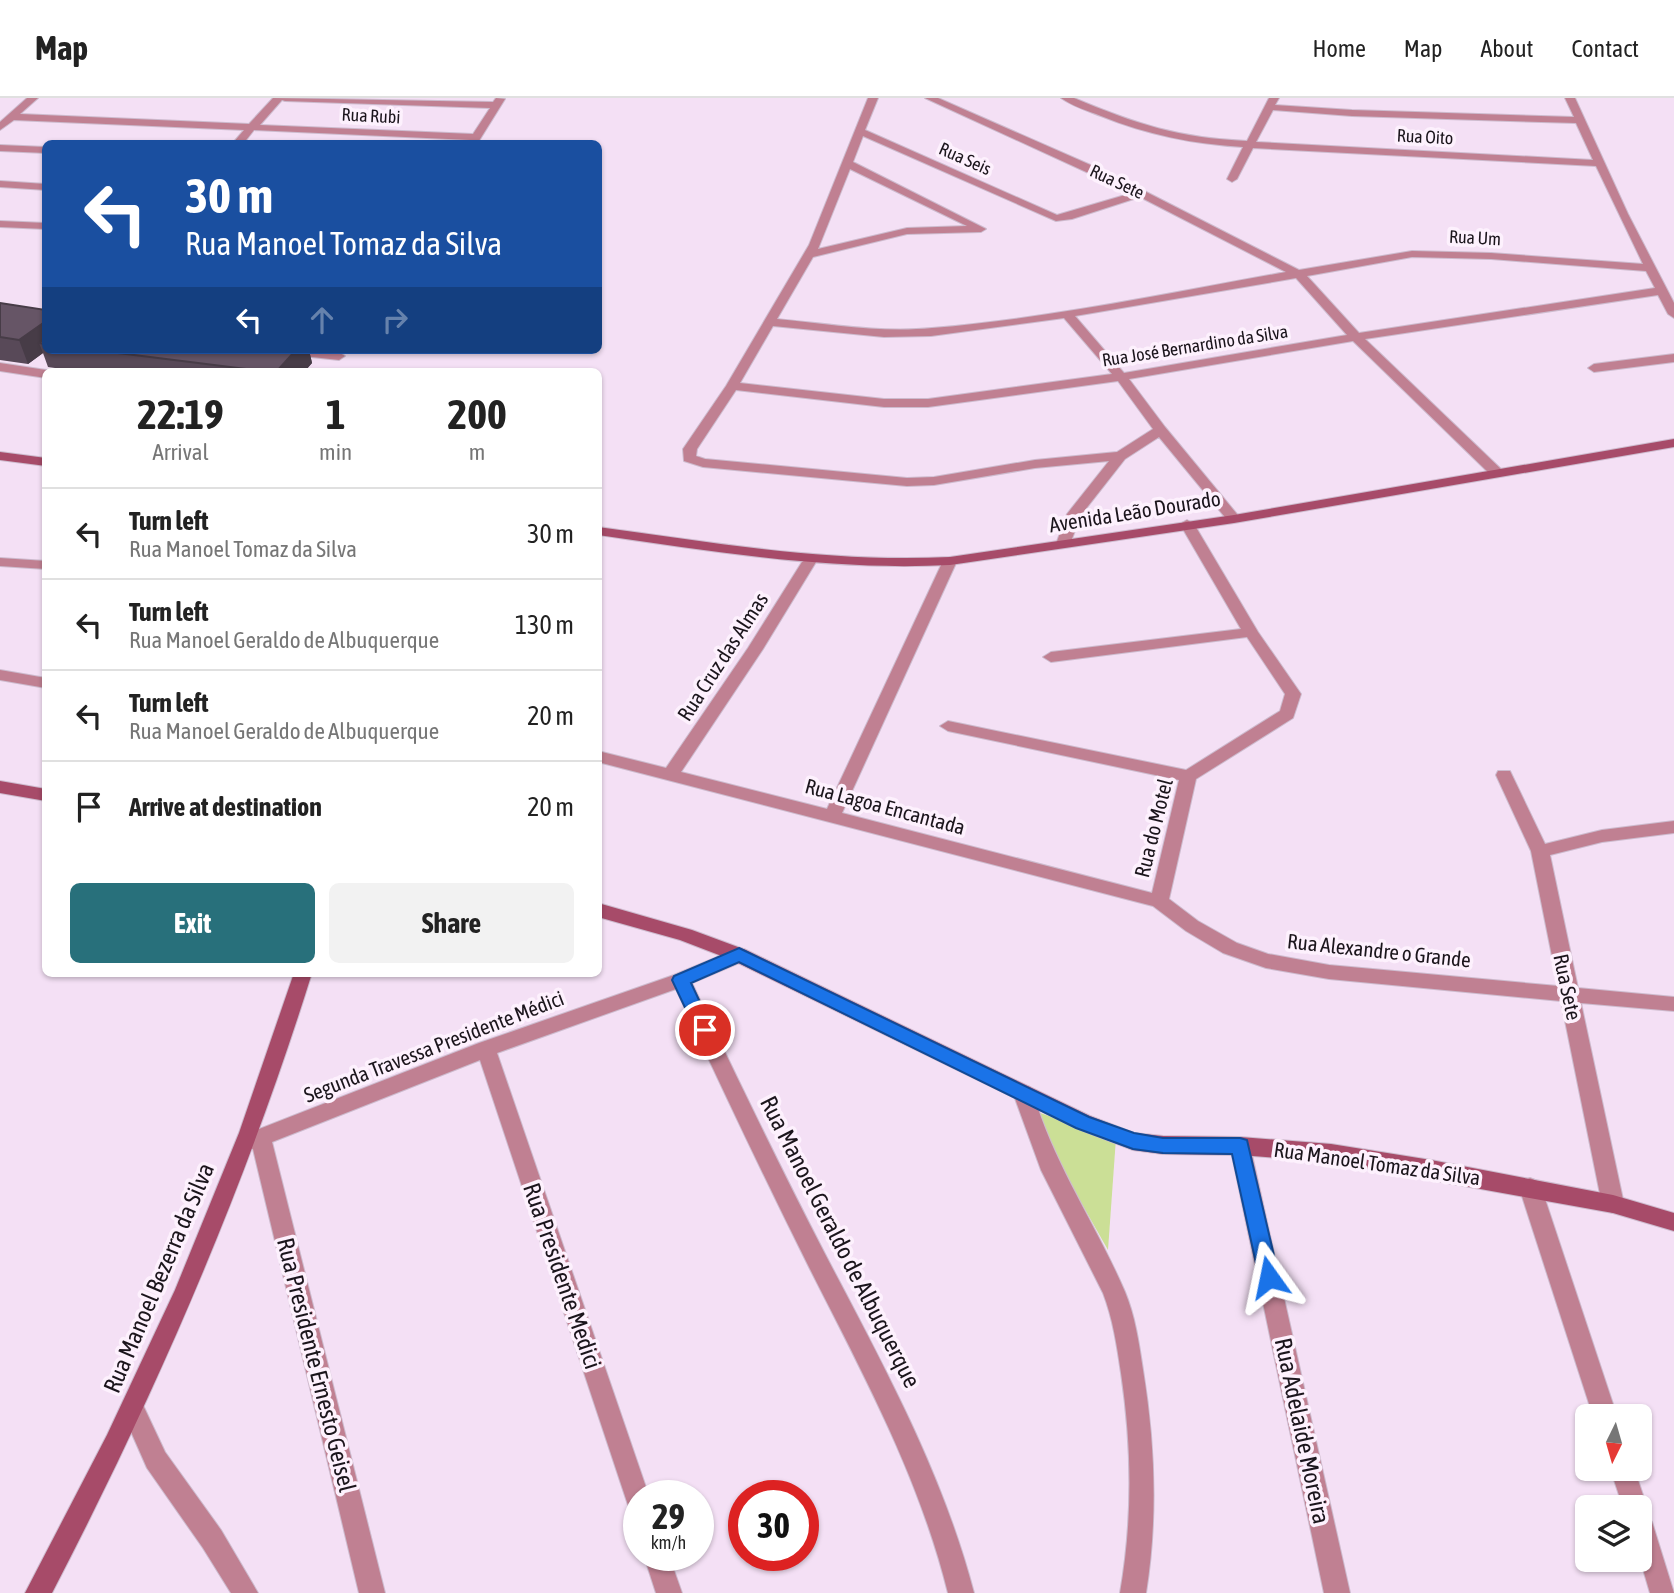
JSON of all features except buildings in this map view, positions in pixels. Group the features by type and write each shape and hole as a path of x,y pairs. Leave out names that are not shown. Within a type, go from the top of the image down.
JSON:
{"street":[{"path":"0,127 33,98"},
{"path":"241,140 278,98"},
{"path":"285,98 498,102"},
{"path":"873,98 809,255 732,386 690,449 688,453 693,461 907,482 950,479 1035,464 1120,456"},
{"name":"Rua Sete","path":"930,98 1142,192 1300,275"},
{"name":"Rua Oito","path":"1066,98 1171,137 1249,145 1601,163"},
{"path":"1570,98 1649,268 1674,314"},
{"path":"475,140 498,102"},
{"path":"1232,180 1271,103 1352,113 1582,120"},
{"name":"Rua Rubi","path":"12,117 475,140"},
{"name":"Rua Seis","path":"860,131 1056,218 1068,217 1142,192"},
{"path":"0,148 42,150"},
{"path":"809,255 907,232 981,229 848,164"},
{"path":"0,184 42,187"},
{"path":"0,224 42,226"},
{"name":"Rua Um","path":"770,322 910,333 1068,314 1412,254 1491,256 1649,268"},
{"path":"1300,275 1356,337 1497,473"},
{"name":"Rua José Bernardino da Silva","path":"732,386 911,405 1121,377 1356,337 1661,291"},
{"path":"1068,314 1234,519"},
{"path":"30,372 48,357"},
{"path":"1594,368 1674,358"},
{"path":"0,367 42,374"},
{"path":"1063,544 1074,514 1120,456 1160,430"},
{"name":"Avenida Leão Dourado","path":"602,532 809,562 906,565 950,561 1234,519 1674,443"},
{"path":"0,456 42,461"},
{"path":"1051,657 1251,632 1187,524"},
{"path":"832,817 950,561"},
{"path":"0,562 42,565"},
{"name":"Rua Cruz das Almas","path":"671,774 755,649 809,562"},
{"name":"Rua do Motel","path":"1159,901 1188,776 1287,714 1293,694 1251,632"},
{"path":"0,675 42,682"},
{"path":"948,726 1188,776"},
{"name":"Rua Lagoa Encantada","path":"602,757 1159,901"},
{"name":"Rua Sete","path":"1504,775 1540,850 1613,1204"},
{"path":"2,790 42,795"},
{"path":"1540,850 1602,836 1674,827"},
{"name":"Rua Alexandre o Grande","path":"1159,901 1192,926 1230,948 1266,961 1329,972 1568,992"},
{"name":"Rua Manoel Tomaz da Silva","path":"602,911 685,935 739,955 967,1063 1083,1122 1133,1141 1163,1146 1240,1146 1331,1153 1613,1204 1674,1222"},
{"path":"681,980 739,955"},
{"name":"Rua Manoel Bezerra da Silva","path":"38,1593 133,1409 252,1140 302,977"},
{"name":"Segunda Travessa Presidente Médici","path":"252,1140 486,1049 681,980"},
{"name":"Rua Manoel Geraldo de Albuquerque","path":"681,980 788,1204 906,1433 953,1553 961,1593"},
{"path":"1568,992 1674,1004"},
{"name":"Rua Presidente Medici","path":"486,1049 632,1480"},
{"path":"1023,1093 1040,1150 1107,1278 1122,1319 1138,1408 1143,1475 1133,1593"},
{"name":"Rua Presidente Ernesto Geisel","path":"252,1140 372,1593"},
{"name":"Rua Adelaide Moreira","path":"1240,1146 1337,1593"},
{"path":"1530,1188 1601,1404"},
{"path":"133,1409 156,1460 212,1539 245,1593"},
{"path":"1652,1559 1663,1593"},
{"path":"662,1571 670,1593"}],"green space":[{"path":"1028,1109 1116,1138 1108,1250"}],"route":[{"path":"705,1030 681,980 739,955 967,1063 1083,1122 1133,1141 1163,1146 1240,1146 1269,1277"}]}
